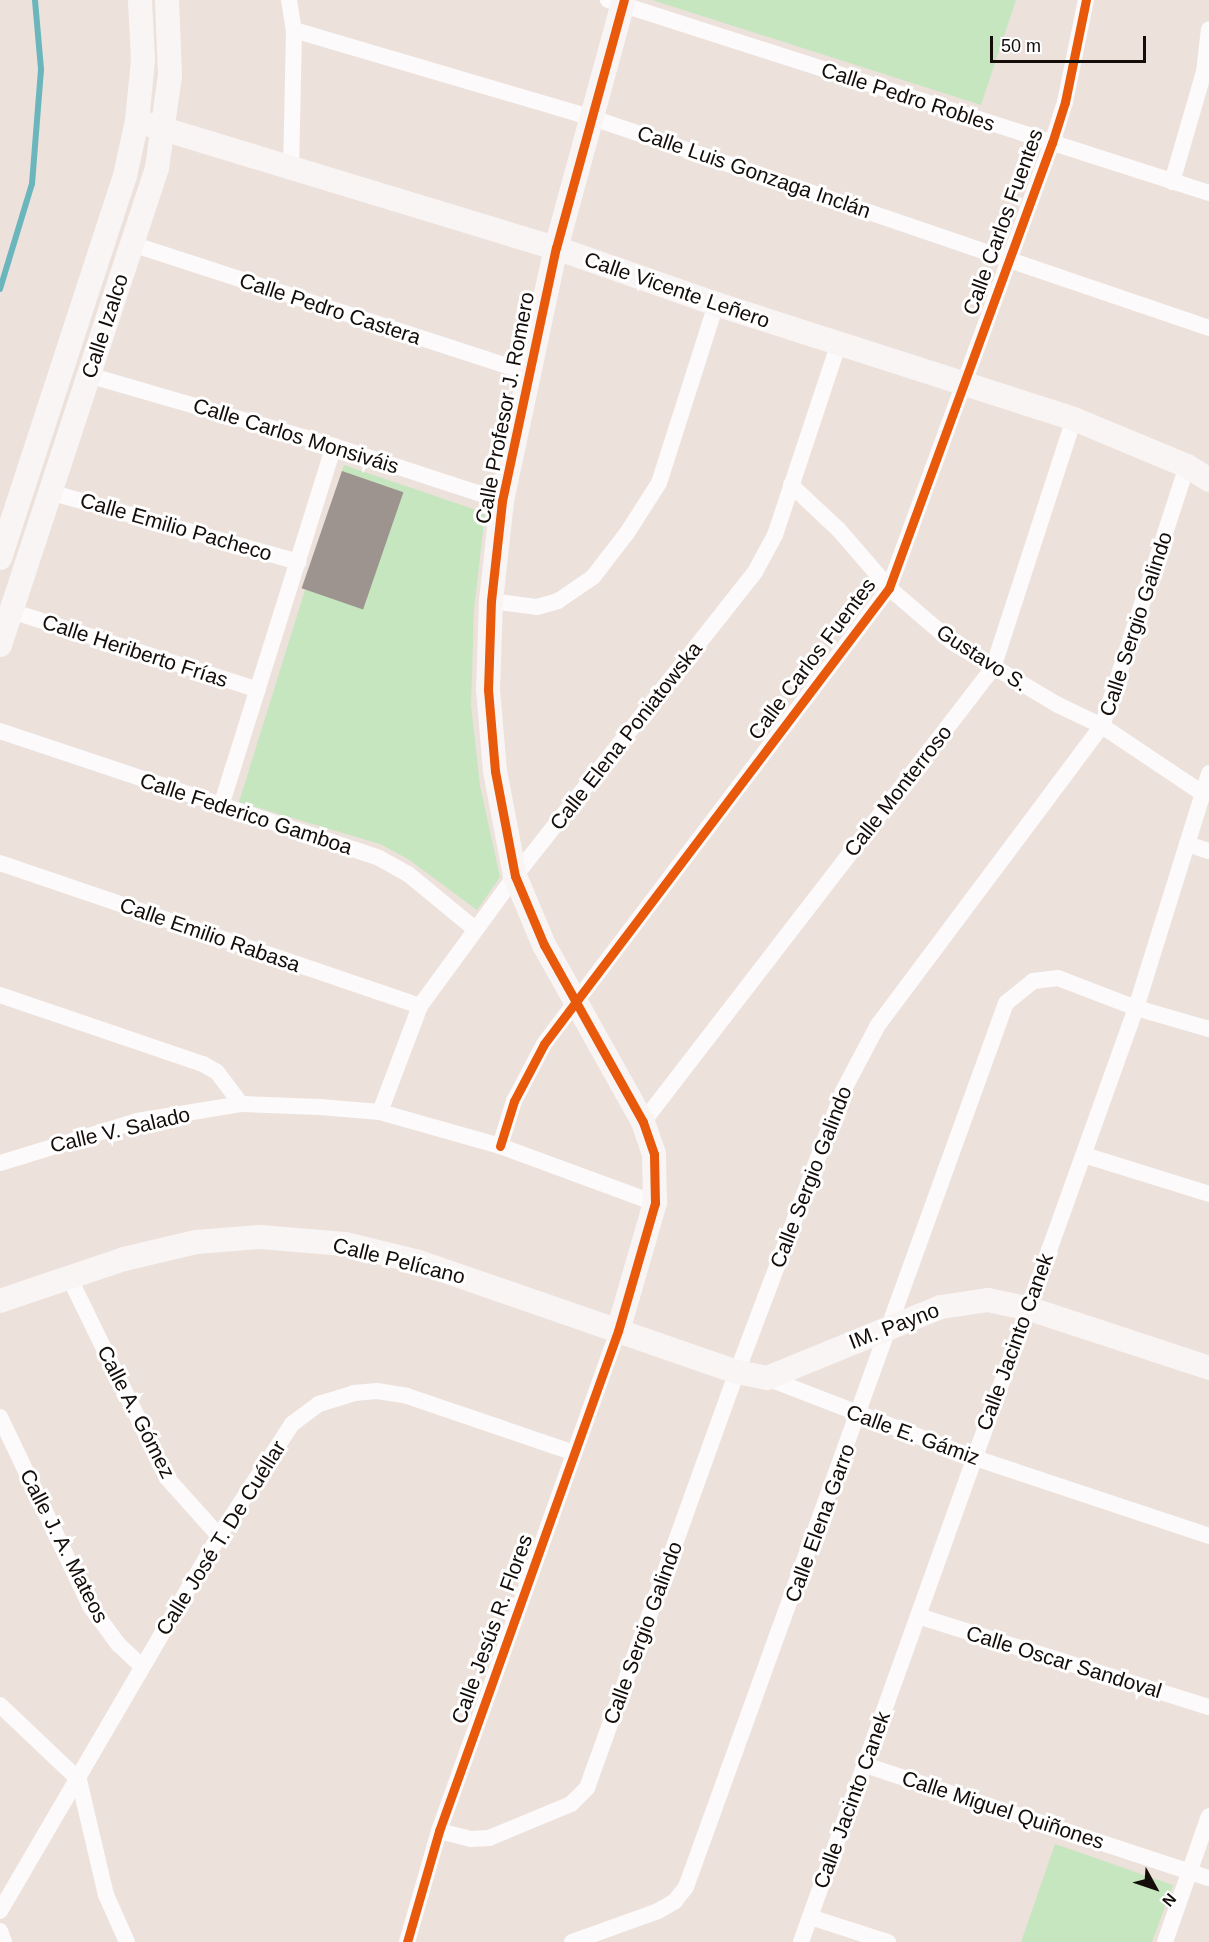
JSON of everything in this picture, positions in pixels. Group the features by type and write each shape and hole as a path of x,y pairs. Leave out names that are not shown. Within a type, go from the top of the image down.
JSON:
{"street":[{"name":"Calle Izalco","path":"0,558 125,176 137,121 143,60 140,0"},
{"name":"Calle Izalco","path":"0,645 53,493 88,375 157,168 165,128 170,75 166,0"},
{"path":"289,0 294,30 291,168"},
{"name":"Calle Carlos Fuentes","path":"500,1146 528,1072 544,1044 889,588 1052,143 1065,102 1086,0"},
{"name":"Calle Pedro Robles","path":"618,2 1209,194"},
{"name":"Calle Profesor J. Romero","path":"618,2 556,248 502,501 491,601 488,690 494,760 515,876 544,945 575,1005 643,1122 654,1154 655,1203 618,1331"},
{"path":"1172,182 1203,72 1209,29"},
{"name":"Calle Luis Gonzaga Inclán","path":"294,30 590,117 1209,328"},
{"name":"Calle Vicente Leñero","path":"137,121 556,248 716,304 1074,418 1187,466 1209,480"},
{"name":"Calle Pedro Castera","path":"132,244 529,373"},
{"path":"491,601 537,607 558,602 593,577 627,533 659,483 716,304"},
{"name":"Calle Elena Poniatowska","path":"380,1112 420,1006 515,876 755,572 775,535 839,343"},
{"name":"Calle Carlos Monsiváis","path":"88,375 334,446 502,501"},
{"name":"Calle Monterroso","path":"643,1122 993,668 1074,418"},
{"path":"221,806 334,446"},
{"name":"Calle Sergio Galindo","path":"439,1831 471,1839 489,1838 570,1804 587,1788 737,1372 843,1091 878,1025 1102,726 1187,466"},
{"name":"Gustavo S.","path":"791,485 839,530 889,588 952,642 993,668 1102,726 1202,793"},
{"name":"Calle Emilio Pacheco","path":"53,493 298,562"},
{"name":"Calle Heriberto Frías","path":"11,611 258,690"},
{"name":"Calle Federico Gamboa","path":"0,731 379,858 408,874 475,929"},
{"name":"Calle Jacinto Canek","path":"801,1942 918,1616 972,1457 1136,1008 1209,773"},
{"path":"1187,844 1209,851"},
{"name":"Calle Emilio Rabasa","path":"0,864 420,1006"},
{"name":"Calle Elena Garro","path":"572,1942 658,1911 675,1901 686,1887 859,1416 1001,1012 1013,995 1033,981 1058,978 1136,1008 1209,1029"},
{"path":"0,995 203,1064 217,1072 241,1104"},
{"name":"Calle V. Salado","path":"0,1163 61,1141 137,1121 241,1104 380,1112 500,1146 655,1203"},
{"path":"1084,1155 1209,1194"},
{"name":"Calle Pelícano","path":"0,1301 69,1277 196,1242 260,1237 345,1244 474,1279 618,1331"},
{"name":"Calle A. Gómez","path":"69,1277 167,1478 219,1536"},
{"name":"IM. Payno","path":"767,1378 891,1326 966,1301 988,1300 1027,1308 1209,1368"},
{"name":"Calle E. Gámiz","path":"618,1331 737,1372 767,1378 859,1416 972,1457 1209,1536"},
{"name":"Calle Jesús R. Flores","path":"407,1942 439,1831 618,1331"},
{"name":"Calle José T. De Cuéllar","path":"0,1911 80,1780 142,1666 219,1536 292,1424 319,1404 354,1393 377,1391 407,1395 574,1453"},
{"name":"Calle J. A. Mateos","path":"0,1417 90,1606 118,1644 142,1666"},
{"name":"Calle Oscar Sandoval","path":"918,1616 1209,1707"},
{"path":"0,1705 80,1780 106,1895 127,1942"},
{"name":"Calle Miguel Quiñones","path":"865,1765 1209,1878"},
{"path":"1165,1942 1209,1816"},
{"path":"810,1917 888,1942"},
{"path":"0,1931 4,1942"}],"green space":[{"path":"652,0 1016,0 981,105"},
{"path":"344,465 485,513 474,610 471,705 480,786 500,877 477,910 408,859 380,844 239,802"},
{"path":"1055,1844 1173,1885 1152,1942 1021,1942"}],"building":[{"path":"342,471 403,492 363,609 302,588"}],"waterway":[{"path":"0,289 32,184 41,69 35,0"}],"cycle path":[{"path":"407,1942 439,1831 618,1331 655,1203 654,1154 643,1122 544,945 515,876 495,771 488,690 491,601 502,501 556,248 624,0"},
{"path":"500,1146 514,1101 544,1044 889,588 1052,143 1065,102 1086,0"}]}
